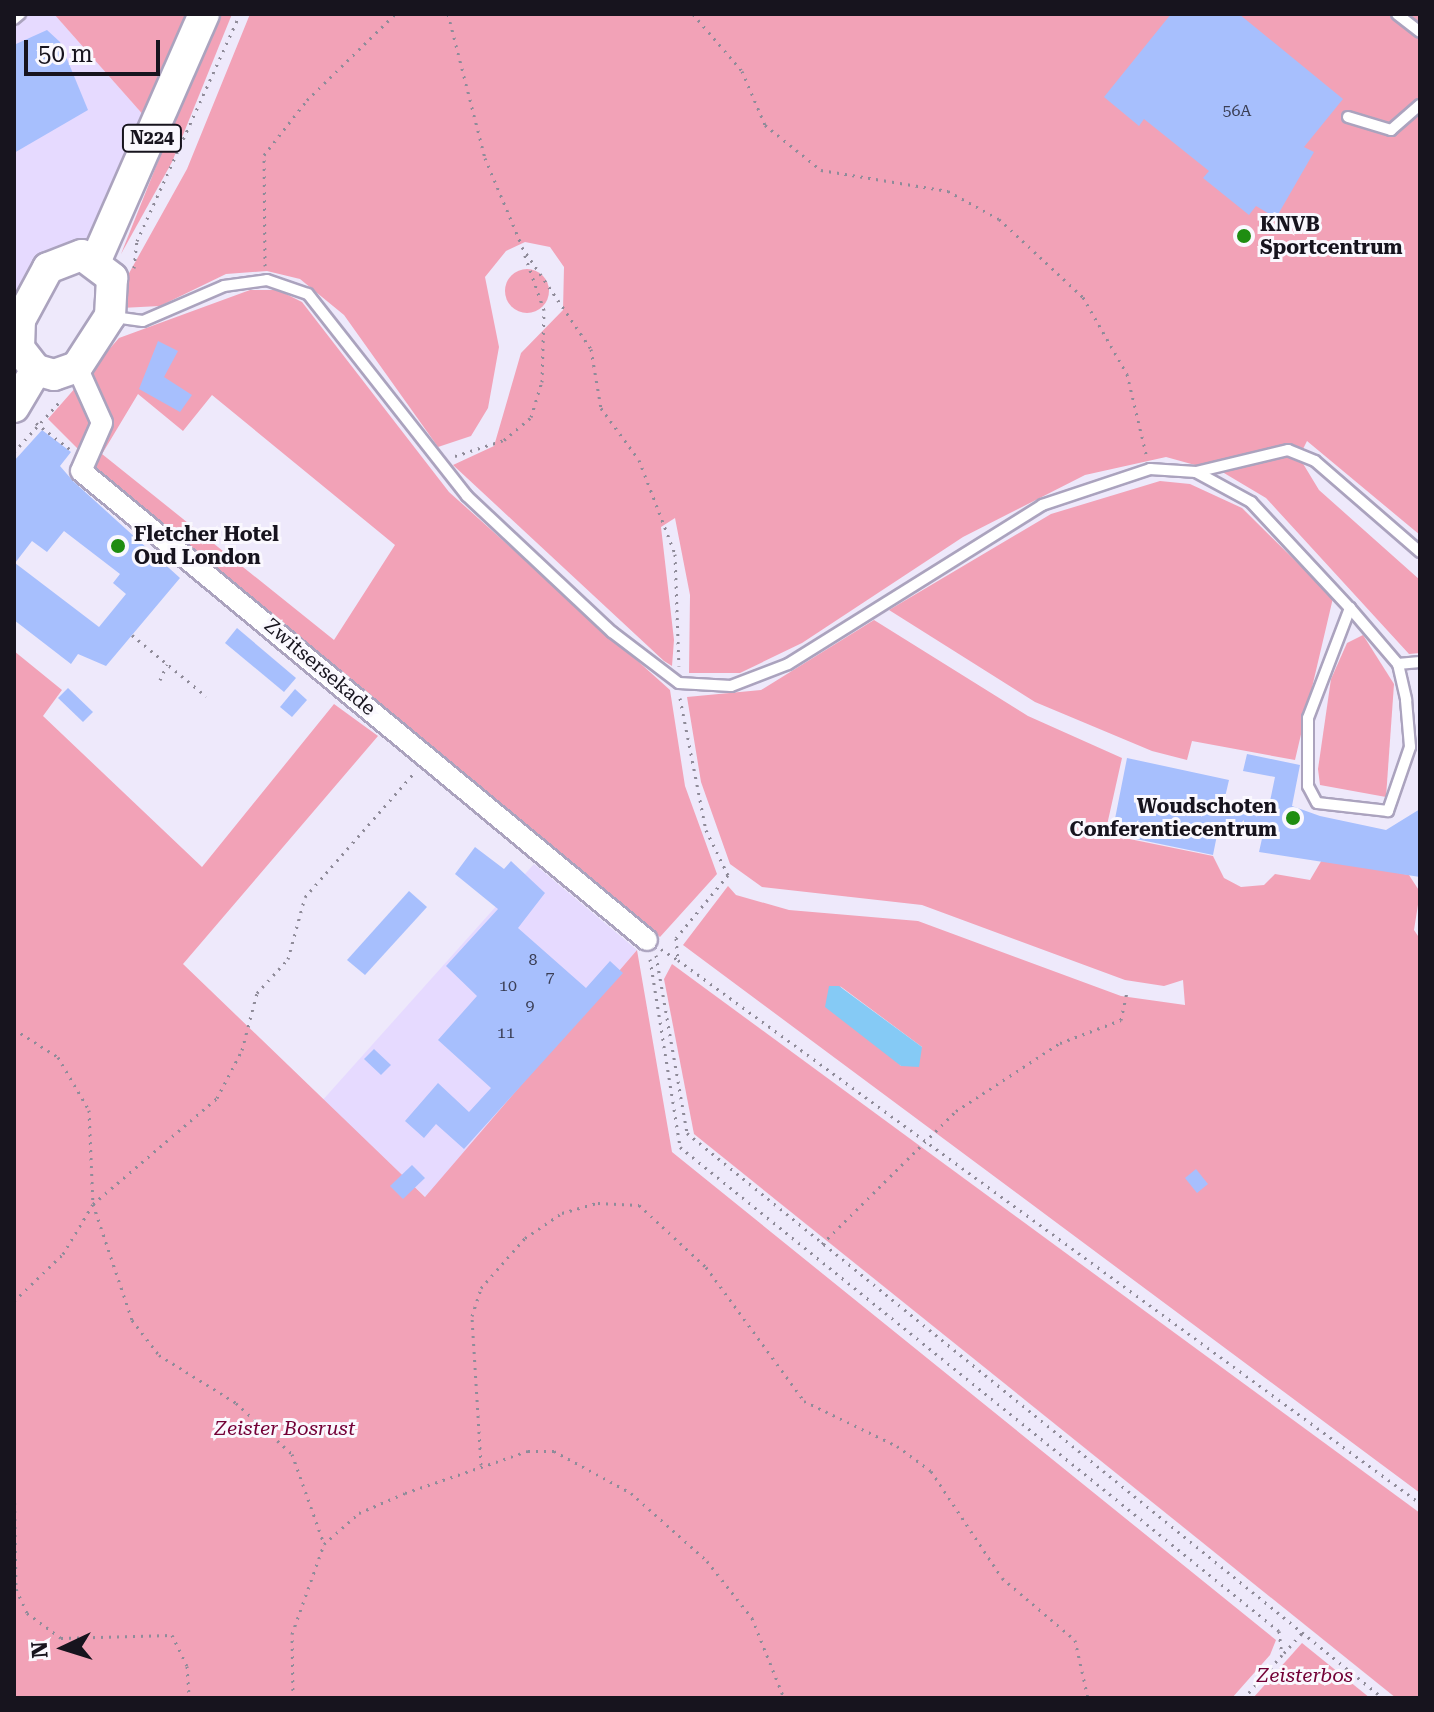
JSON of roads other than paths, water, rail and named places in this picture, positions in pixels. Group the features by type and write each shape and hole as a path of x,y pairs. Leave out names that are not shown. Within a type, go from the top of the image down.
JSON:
{"main road":[{"name":"N224","path":"96,260 204,14"},
{"path":"25,415 36,370 16,334 22,296 57,261 96,260 112,278 110,316 81,373 54,375 36,370"}],"street":[{"name":"Zwitsersekade","path":"81,373 96,396 102,435 81,471 647,940"}],"lane":[{"path":"14,19 20,14"},
{"path":"1397,14 1420,32"},
{"path":"1348,117 1391,130 1420,105"},
{"path":"110,316 143,321 224,286 267,280 308,294 436,462 612,632 679,683 731,686 788,664 1042,505 1150,469 1196,472 1288,450 1315,461 1420,552"},
{"path":"1196,472 1251,502 1350,608 1398,664 1410,747 1399,792 1388,811 1317,803 1304,761 1308,718 1350,608"},
{"path":"1398,664 1420,662"}],"water":[{"path":"829,986 839,986 922,1047 919,1067 901,1066 825,1007"}],"place":[{"name":"KNVB Sportcentrum","path":"1244,236"},
{"name":"Fletcher Hotel Oud London","path":"118,546"},
{"name":"Woudschoten Conferentiecentrum","path":"1293,818"}],"park label":[{"name":"Zeister Bosrust","path":"285,1428"},
{"name":"Zeisterbos","path":"1305,1675"}]}
